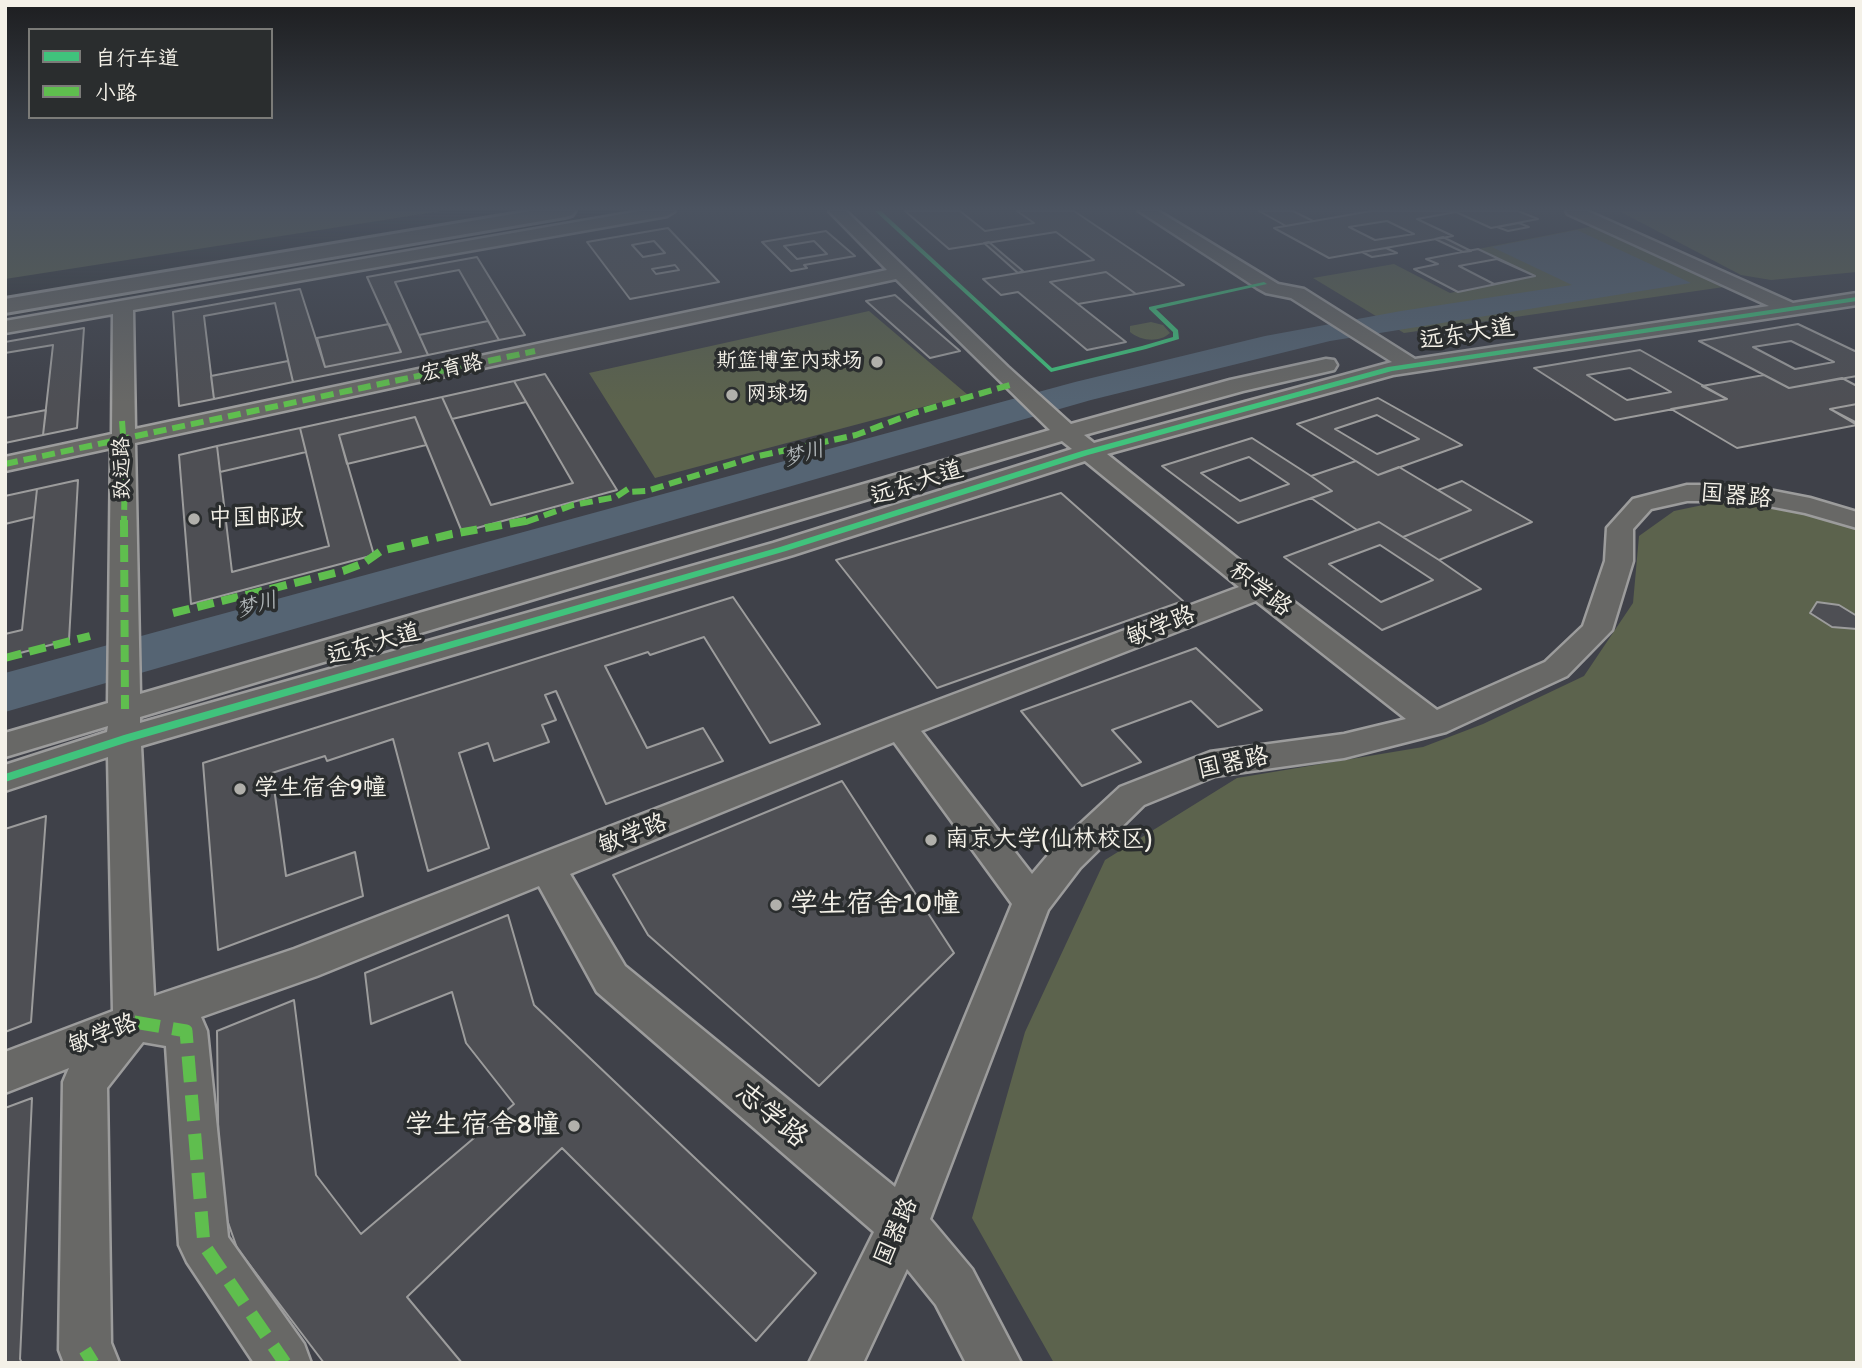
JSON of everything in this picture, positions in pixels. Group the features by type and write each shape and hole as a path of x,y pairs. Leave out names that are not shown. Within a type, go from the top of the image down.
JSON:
{"main road":[{"path":"5,299 149,275"},
{"path":"5,306 189,275"}],"street":[{"path":"5,327 305,275"},
{"name":"宏育路","path":"5,464 894,275"},
{"name":"积学路","path":"899,275 1019,390 1089,452 1258,590 1434,724"},
{"path":"1249,275 1273,289 1297,293 1390,352"},
{"path":"1284,275 1302,285 1297,293"},
{"path":"1715,275 1786,307"},
{"name":"远东大道","path":"5,745 1061,427 1390,352 1759,295 1857,286"},
{"name":"远东大道","path":"5,778 125,711 783,549 1089,452 1390,352 1857,299"},
{"name":"致远路","path":"123,307 123,629 134,1022"},
{"name":"国器路","path":"835,1363 903,1225 1032,902 1067,858 1132,796 1210,764 1344,746 1434,724 1556,669 1597,630 1619,561 1620,528 1642,504 1687,493 1743,493 1857,520"},
{"name":"敏学路","path":"5,1073 134,1022 303,964 548,869 900,727 1258,590"},
{"path":"900,727 1032,902"},
{"name":"志学路","path":"548,869 611,979 903,1225 954,1287 995,1363"},
{"path":"93,1363 85,1350 85,1082 134,1022 186,1031 204,1245 285,1363"}],"shaded area":[{"name":"南京大学(仙林校区)","path":"252,275 1857,275 1857,1363 5,1363 5,317"}],"green space":[{"path":"5,275 32,275 5,279"},
{"path":"1331,275 1415,275 1450,293 1534,276 1532,275 1698,275 1724,287 1404,333 1313,278"},
{"path":"1741,275 1826,275 1771,280"},
{"name":"网球场","path":"869,311 968,395 655,478 589,373"},
{"path":"1151,322 1163,325 1170,333 1150,340 1130,332 1130,326"},
{"path":"1722,501 1818,515 1857,527 1857,1363 1054,1363 972,1218 1025,1032 1105,860 1237,778 1423,747 1483,724 1584,676 1633,603 1639,536 1674,511"}],"water":[{"name":"梦川","path":"1551,275 1673,275 1691,283 1330,341 1091,400 5,712 5,673 1075,382 1265,336 1401,311 1572,285"}],"building":[{"path":"433,275 395,282 428,355 293,382 275,303 204,316 214,399 179,406 173,312 300,289 325,367 401,352 367,277"},
{"path":"462,275 488,275 525,335 499,340"},
{"path":"612,275 712,275 719,282 630,299"},
{"path":"1007,275 1090,275 1050,282 1126,342 1087,350 1018,292 1001,295 983,279"},
{"path":"1090,275 1110,275 1136,294 1078,304 1050,282"},
{"path":"1110,275 1169,275 1184,285 1136,294"},
{"path":"1425,275 1535,276 1458,292"},
{"path":"1476,275 1535,276 1494,284"},
{"path":"895,295 960,351 930,358 866,301"},
{"path":"488,321 499,340 428,355 419,335"},
{"path":"389,324 401,352 325,367 317,338"},
{"path":"1798,324 1857,352 1857,376 1789,388 1699,341","holes":["1791,341 1834,362 1795,369 1753,347"]},
{"path":"84,328 77,428 43,435 53,345 5,353 5,342"},
{"path":"1640,350 1727,399 1615,420 1534,368","holes":["1630,368 1671,392 1627,400 1587,375"]},
{"path":"288,361 293,382 214,399 211,376"},
{"path":"545,374 617,490 462,532 415,417 339,435 374,555 191,604 179,455 217,446 232,572 329,546 300,428 442,397 491,505 573,483 514,381"},
{"path":"1764,375 1789,388 1842,378 1857,386 1857,404 1830,409 1857,425 1737,448 1671,409 1727,399 1702,386"},
{"path":"514,381 526,402 452,419 442,397"},
{"path":"1378,398 1462,445 1378,475 1297,424","holes":["1377,415 1419,439 1377,454 1335,429"]},
{"path":"1857,404 1857,423 1830,409"},
{"path":"46,410 43,435 5,443 5,418"},
{"path":"415,417 426,445 347,464 339,435"},
{"path":"300,428 306,452 220,472 217,446"},
{"path":"1252,438 1332,491 1238,523 1162,466","holes":["1249,457 1289,484 1240,501 1201,473"]},
{"path":"1356,461 1378,475 1399,467 1471,510 1403,537 1379,522 1357,530 1311,498 1332,491 1311,476"},
{"path":"78,480 69,640 5,657 5,634 22,630 37,489"},
{"path":"1462,481 1532,522 1439,560 1403,537 1471,510 1438,490"},
{"path":"37,489 34,517 5,524 5,496"},
{"path":"1061,493 1183,601 937,688 836,560"},
{"path":"1379,522 1481,589 1382,630 1284,557","holes":["1380,545 1433,580 1381,602 1329,564"]},
{"name":"学生宿舍9幢","path":"733,597 820,724 770,743 704,637 605,666 647,748 703,728 723,761 606,804 556,691 545,695 556,720 542,725 549,742 494,761 488,743 459,753 489,848 428,871 393,739 327,761 325,756 272,773 286,876 355,852 363,896 218,950 203,763"},
{"path":"1817,602 1839,605 1857,616 1857,629 1832,627 1810,613"},
{"path":"1196,648 1262,710 1218,727 1191,701 1112,730 1141,762 1082,786 1021,711"},
{"name":"学生宿舍10幢","path":"842,781 954,953 819,1086 648,935 613,875"},
{"path":"46,816 31,1022 5,1032 5,829"},
{"name":"学生宿舍8幢","path":"508,915 534,1005 816,1273 756,1341 562,1148 407,1297 462,1363 324,1363 237,1248 219,1197 217,1031 294,1000 316,1175 361,1234 514,1104 466,1043 452,992 371,1024 365,973"},
{"path":"32,1098 20,1359 22,1363 5,1363 5,1108"}],"marked path":[{"path":"5,464 535,351"},
{"path":"173,613 343,571 364,563 381,551 452,534 519,524 573,505 616,497 628,489 630,492 647,491 754,457 856,435 914,413 1013,384"},
{"path":"122,421 125,460 125,709"},
{"path":"5,658 90,636"},
{"path":"134,1022 186,1031 204,1245 285,1363"},
{"path":"85,1350 93,1363"}],"cycle path":[{"path":"947,275 1051,370 1177,338 1176,331 1151,308"},
{"path":"1151,308 1264,284"},
{"path":"5,778 124,739 783,549 1085,453 1391,369 1857,299"}],"place":[{"name":"斯篮博室内球场","path":"877,362"},
{"name":"网球场","path":"732,395"},
{"name":"中国邮政","path":"194,519"},
{"name":"学生宿舍9幢","path":"240,789"},
{"name":"南京大学(仙林校区)","path":"931,840"},
{"name":"学生宿舍10幢","path":"776,905"},
{"name":"学生宿舍8幢","path":"574,1126"}]}
